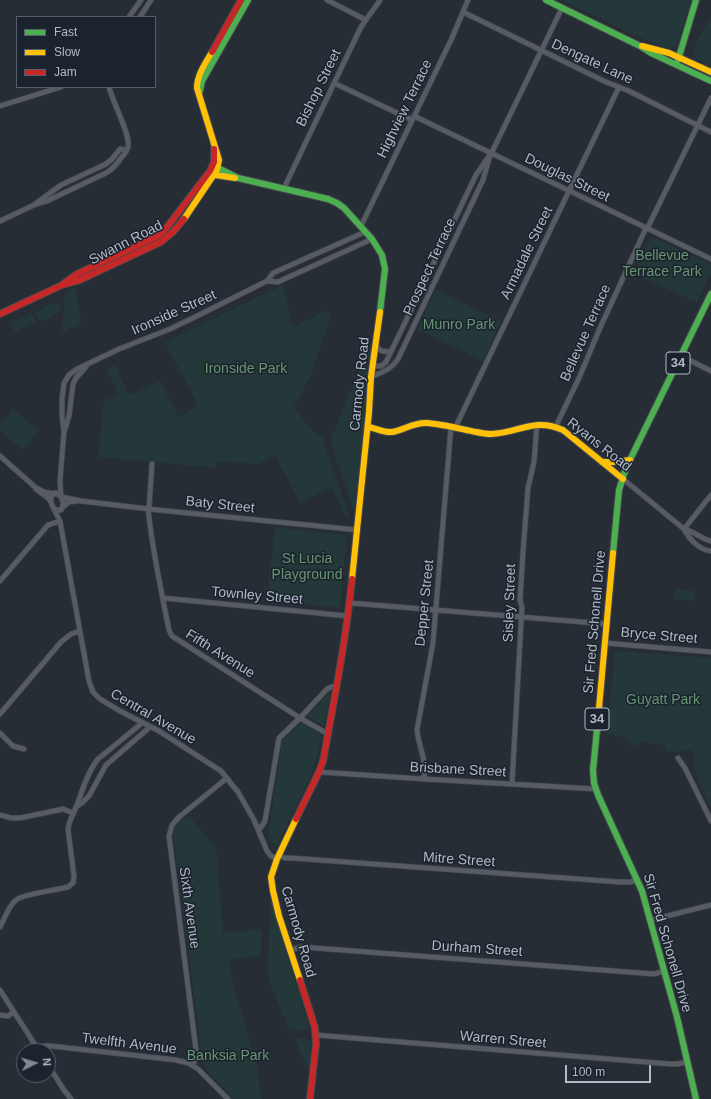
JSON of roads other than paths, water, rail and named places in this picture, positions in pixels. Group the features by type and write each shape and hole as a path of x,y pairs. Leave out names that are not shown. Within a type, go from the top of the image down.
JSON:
{"main road":[{"path":"215,175 214,146 197,84 198,76 241,0"},
{"path":"200,97 201,82 248,0"},
{"path":"546,0 640,46 676,66 711,81"},
{"path":"676,66 696,0"},
{"path":"640,46 653,48 711,72"},
{"name":"Carmody Road","path":"215,168 238,178 284,188 335,202 344,208 372,239 382,255 385,269 380,316 372,366 368,427 350,602 337,686 323,761 272,872 272,882 279,916 316,1035 310,1099"},
{"name":"Swann Road","path":"62,285 77,274 162,233 167,229 215,168"},
{"name":"Carmody Road","path":"215,175 238,178"},
{"name":"Swann Road","path":"0,314 62,285 80,280 164,240 175,230 215,175"},
{"name":"Sir Fred Schonell Drive","path":"696,1099 651,920 638,880 596,789 594,762 619,490 626,468 711,294"},
{"name":"Ryans Road","path":"368,427 390,432 419,423 427,423 489,434 497,434 537,424 556,426 564,430 623,478"},
{"path":"602,462 630,460"}],"street":[{"path":"130,16 141,0"},
{"path":"141,16 151,0"},
{"path":"327,0 366,20"},
{"name":"Bishop Street","path":"284,188 360,29 380,0"},
{"name":"Highview Terrace","path":"360,226 452,38 468,0"},
{"name":"Prospect Terrace","path":"372,366 380,366 386,361 476,175 491,153 562,8"},
{"name":"Dengate Lane","path":"464,12 711,132"},
{"name":"Douglas Street","path":"334,83 491,153 711,259"},
{"name":"Armadale Street","path":"453,427 619,87"},
{"path":"0,106 58,88"},
{"path":"0,221 34,205 47,201 110,171 117,164 128,146 127,137 109,88"},
{"name":"Bellevue Terrace","path":"556,426 579,378 602,321 711,98"},
{"path":"34,205 61,185 106,164 120,149 126,151"},
{"name":"Prospect Terrace","path":"371,376 380,374 398,359 483,180 491,153"},
{"name":"Ironside Street","path":"61,497 60,477 64,432 62,404 65,381 73,372 122,348 187,322 267,281 273,274 365,232"},
{"name":"Ironside Street","path":"267,281 278,282 372,239"},
{"path":"375,346 390,352"},
{"path":"681,356 711,371"},
{"name":"Ironside Street","path":"64,432 69,416 73,384 77,377 89,364"},
{"name":"Sisley Street","path":"512,784 522,607 520,600 523,552 528,488 534,462 537,424"},
{"name":"Depper Street","path":"424,779 425,765 417,730 433,644 453,427"},
{"name":"Central Avenue","path":"0,456 40,493 49,499 60,521 80,631 94,694 116,709 159,731 221,771 238,792 259,830 267,851 272,856 278,857"},
{"name":"Fifth Avenue","path":"152,464 149,508 150,529 169,630 172,636 300,718 328,734"},
{"name":"Ironside Street","path":"55,494 60,477"},
{"name":"Ryans Road","path":"623,478 684,528 705,540 711,541"},
{"name":"Central Avenue","path":"35,487 44,492 58,494 61,497 62,508 60,521"},
{"path":"51,502 51,497 55,494"},
{"path":"684,528 711,495"},
{"name":"Baty Street","path":"61,497 81,501 358,530"},
{"name":"Baty Street","path":"62,508 70,502 81,501"},
{"path":"54,509 60,511 62,508"},
{"path":"0,581 48,525 60,521"},
{"name":"Ryans Road","path":"684,528 689,537 702,548 711,551"},
{"name":"Townley Street","path":"163,598 348,616"},
{"path":"350,602 607,624"},
{"path":"0,714 61,642 70,634 80,631"},
{"name":"Bryce Street","path":"606,643 711,652"},
{"path":"259,830 265,821 279,738 327,689 337,686"},
{"path":"0,927 16,899 70,886 73,883 74,878 68,829 82,789 96,762 142,723"},
{"path":"76,807 89,796 106,765 150,727"},
{"path":"0,734 13,746 24,749"},
{"path":"678,758 685,768 711,821"},
{"name":"Brisbane Street","path":"319,772 596,789"},
{"name":"Sixth Avenue","path":"193,1065 196,1050 169,836 172,825 179,817 227,778"},
{"path":"0,815 11,818 20,818 63,809 73,813"},
{"name":"Mitre Street","path":"278,857 605,881 627,882 638,880"},
{"path":"651,920 711,905"},
{"name":"Durham Street","path":"289,950 302,947 654,974 664,971"},
{"path":"0,990 34,1043"},
{"path":"0,1015 8,1016 14,1012"},
{"name":"Warren Street","path":"316,1035 670,1064 687,1062"},
{"name":"Twelfth Avenue","path":"56,1047 176,1060 193,1065 228,1099"},
{"path":"56,1078 71,1099"}],"park label":[{"name":"Bellevue Terrace Park","path":"662,264"},
{"name":"Munro Park","path":"459,325"},
{"name":"Ironside Park","path":"246,369"},
{"name":"St Lucia Playground","path":"307,568"},
{"name":"Guyatt Park","path":"663,700"},
{"name":"Banksia Park","path":"228,1056"}]}
